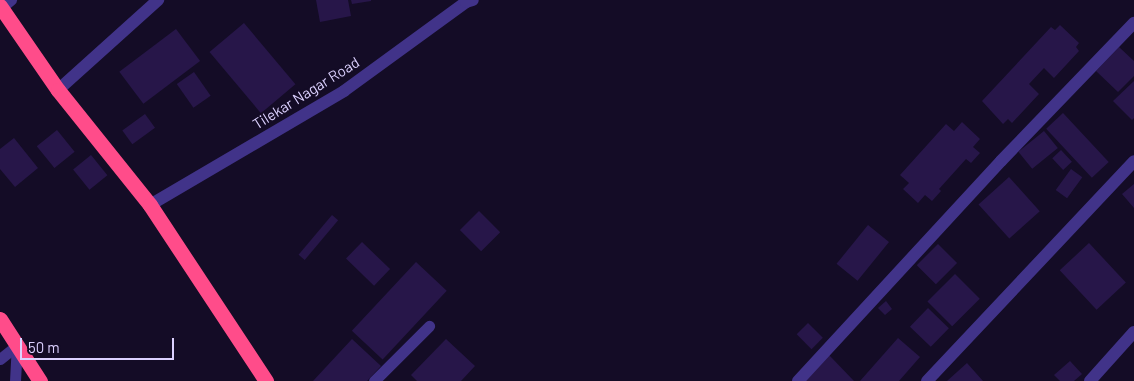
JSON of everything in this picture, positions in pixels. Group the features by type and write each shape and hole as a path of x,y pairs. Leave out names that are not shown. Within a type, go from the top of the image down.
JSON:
{"highway":[{"path":"4,5 58,90 150,205 266,381"},
{"path":"0,319 40,381"}],"street":[{"path":"58,90 158,0"},
{"name":"Tilekar Nagar Road","path":"150,205 344,91 469,1"},
{"path":"798,381 1001,161 1134,23"},
{"path":"927,381 1134,161"},
{"path":"1090,381 1134,332"}],"lane":[{"path":"374,381 429,326"},
{"path":"0,358 17,345"},
{"path":"15,381 17,345"}],"building":[{"path":"316,0 348,0 351,16 320,22"},
{"path":"351,0 371,0 371,1 352,4"},
{"path":"244,23 295,84 261,113 210,52"},
{"path":"1060,25 1079,43 1076,47 1079,51 1054,78 1044,68 1029,84 1039,94 1012,123 1008,119 1003,124 982,101 1051,27 1055,30"},
{"path":"176,29 200,61 143,104 119,72"},
{"path":"1119,47 1134,61 1134,76 1118,92 1096,71"},
{"path":"194,72 211,96 193,108 177,84"},
{"path":"1134,81 1134,118 1132,120 1113,101"},
{"path":"1063,113 1109,162 1092,178 1046,129"},
{"path":"145,114 155,128 132,144 122,130"},
{"path":"962,122 980,139 973,147 980,153 971,163 966,159 939,189 941,191 932,201 925,195 918,203 903,189 909,183 900,175 946,124 954,131"},
{"path":"57,130 75,152 54,168 37,146"},
{"path":"1044,131 1058,148 1032,169 1018,152"},
{"path":"14,138 38,168 15,187 0,169 0,149"},
{"path":"1061,150 1072,162 1063,170 1052,158"},
{"path":"91,155 107,175 89,190 73,169"},
{"path":"1071,169 1082,177 1067,198 1056,190"},
{"path":"1009,177 1040,211 1009,239 979,204"},
{"path":"1134,184 1134,208 1122,194"},
{"path":"479,211 500,232 481,251 460,230"},
{"path":"332,215 338,220 305,260 299,255"},
{"path":"868,225 889,242 858,281 837,264"},
{"path":"362,242 390,269 374,286 346,259"},
{"path":"1089,243 1126,282 1097,310 1060,270"},
{"path":"938,244 957,263 936,284 917,265"},
{"path":"416,262 447,291 383,359 352,331"},
{"path":"955,274 980,299 952,326 927,302"},
{"path":"886,301 892,309 885,315 878,308"},
{"path":"928,308 949,328 931,347 910,327"},
{"path":"808,323 823,338 812,349 797,334"},
{"path":"898,338 920,357 899,381 860,381"},
{"path":"352,339 381,366 367,381 313,381"},
{"path":"446,339 475,366 461,381 417,381 411,375"},
{"path":"829,355 854,381 803,381"},
{"path":"1070,361 1082,374 1074,381 1060,381 1054,375"},
{"path":"967,363 983,381 947,381"}]}
